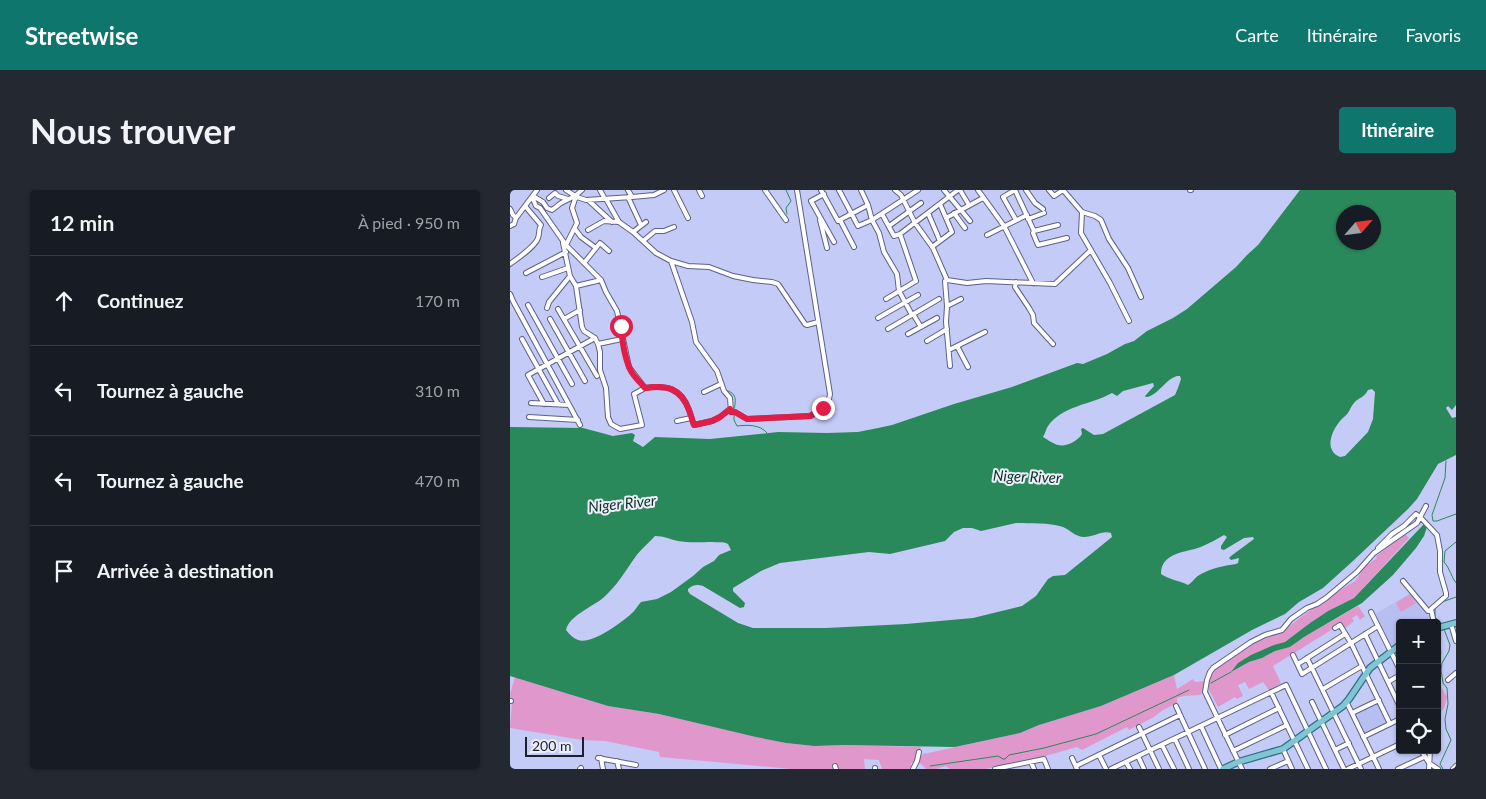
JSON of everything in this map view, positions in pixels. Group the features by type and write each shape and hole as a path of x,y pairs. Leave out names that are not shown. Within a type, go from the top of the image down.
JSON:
{"main road":[{"path":"1222,769 1238,762 1283,749 1347,702 1366,673 1378,661 1396,648"}],"street":[{"path":"531,190 536,206 565,244 601,280 617,311 629,367 645,388"},
{"path":"510,226 514,224 516,218 537,190"},
{"path":"558,196 565,190 576,197 588,200 654,195 661,191"},
{"path":"582,190 576,197 572,208 577,224 565,244 565,253 570,276 576,286 582,327 584,331 595,338 598,344 600,370 606,388 608,417 611,424 620,429 642,427 634,394 645,388 662,387 676,390 685,399 694,425 702,424 733,411"},
{"path":"600,190 618,222 633,232 656,253 671,261 688,266 709,267 733,276 778,284 805,324 818,322"},
{"path":"628,190 641,225"},
{"path":"674,190 688,218"},
{"path":"699,190 702,196"},
{"path":"767,190 786,220"},
{"path":"671,261 692,322 696,342 715,367 721,384 730,398 733,411 747,419 810,416 826,406 830,399 830,394 798,190"},
{"path":"839,190 858,226 872,220 918,190"},
{"path":"861,190 879,233 884,252 897,274 899,291 921,327"},
{"path":"895,190 902,195 915,223 932,247 947,280 945,281 950,366"},
{"path":"908,190 910,195"},
{"path":"944,190 970,221"},
{"path":"882,214 894,236 900,234 959,190 969,206"},
{"path":"979,190 1004,226 1034,283"},
{"path":"1016,220 1003,197 1015,190 1034,231 1033,233 1038,245 1067,238"},
{"path":"987,235 1016,220 1044,211 1026,190"},
{"path":"1049,190 1054,196 1063,190 1082,212 1101,220 1109,239 1128,268 1141,297"},
{"path":"834,242 811,201 822,192 854,247"},
{"path":"549,198 555,193 558,196 569,199"},
{"path":"533,196 552,210 569,199 576,197"},
{"path":"946,218 983,198"},
{"path":"588,200 612,222"},
{"path":"889,226 921,203"},
{"path":"932,247 952,232 940,204"},
{"path":"840,220 868,205"},
{"path":"525,206 540,225"},
{"path":"510,208 516,218"},
{"path":"1082,212 1081,233 1129,320"},
{"path":"928,213 940,241"},
{"path":"954,214 965,228"},
{"path":"820,218 827,248"},
{"path":"588,230 604,221 618,222"},
{"path":"633,232 646,222"},
{"path":"540,225 552,225"},
{"path":"510,264 524,254 538,239 540,225"},
{"path":"1034,231 1058,225"},
{"path":"644,241 654,231 664,231 674,227"},
{"path":"575,229 581,237 596,248"},
{"path":"886,299 916,280 900,234"},
{"path":"584,263 600,243 609,251"},
{"path":"526,273 570,250"},
{"path":"947,280 967,283 986,281 1054,284 1091,250"},
{"path":"542,277 568,268"},
{"path":"547,308 549,302 570,276"},
{"path":"576,286 601,280"},
{"path":"1016,282 1015,287 1033,315 1034,323 1053,344"},
{"path":"510,294 512,301 580,425"},
{"path":"878,318 918,295"},
{"path":"888,329 939,299"},
{"path":"947,306 961,299"},
{"path":"510,308 512,301"},
{"path":"528,305 572,384"},
{"path":"558,309 597,376"},
{"path":"564,319 580,310"},
{"path":"908,334 937,318"},
{"path":"550,319 585,381"},
{"path":"926,341 947,329"},
{"path":"948,350 985,332"},
{"path":"522,338 558,404"},
{"path":"544,404 528,375 595,338"},
{"path":"598,344 622,339"},
{"path":"958,346 968,367"},
{"path":"704,392 721,384"},
{"path":"531,403 569,405"},
{"path":"529,417 578,420"},
{"path":"677,421 692,418"},
{"path":"1374,553 1409,530 1421,518 1426,506"},
{"path":"1242,769 1205,692 1210,672 1251,642 1282,630 1291,619 1326,598 1357,572 1386,540 1414,514 1417,514 1435,533 1440,550 1440,572 1446,596 1431,611"},
{"path":"1403,581 1428,611 1431,611 1434,619"},
{"path":"1371,612 1397,664"},
{"path":"1451,624 1456,640"},
{"path":"1335,628 1340,625 1351,643 1390,724"},
{"path":"1293,655 1302,674 1378,626"},
{"path":"1298,664 1345,634"},
{"path":"1365,634 1396,699"},
{"path":"1308,658 1361,769"},
{"path":"1323,689 1362,666"},
{"path":"1448,680 1456,673"},
{"path":"1388,682 1396,678"},
{"path":"1112,769 1286,685 1326,769"},
{"path":"1271,692 1308,769"},
{"path":"1352,713 1379,700"},
{"path":"1312,702 1344,769"},
{"path":"1347,702 1379,769"},
{"path":"1176,706 1205,769"},
{"path":"1225,735 1279,708"},
{"path":"1072,758 1077,767 1180,715"},
{"path":"1363,737 1396,721"},
{"path":"1233,751 1287,725"},
{"path":"1200,726 1222,769"},
{"path":"1139,727 1159,769"},
{"path":"1175,739 1189,769"},
{"path":"1335,750 1348,743"},
{"path":"1162,745 1174,769"},
{"path":"1348,769 1396,746"},
{"path":"1283,749 1292,769"},
{"path":"913,769 919,752"},
{"path":"1423,754 1438,769"},
{"path":"1429,769 1430,754"},
{"path":"1098,755 1106,769"},
{"path":"1138,756 1144,769"},
{"path":"1398,769 1424,757"},
{"path":"604,769 600,758 636,765"},
{"path":"995,769 1018,767 1044,760 1048,769"},
{"path":"1272,769 1288,760"},
{"path":"617,761 619,769"},
{"path":"1031,762 1034,769"},
{"path":"1126,762 1130,769"},
{"path":"1409,764 1412,769"},
{"path":"1453,769 1456,766"}],"shaded area":[{"path":"1405,534 1409,538 1354,598 1328,611 1285,642 1262,650 1238,669 1275,651 1290,647 1358,606 1365,616 1360,620 1357,615 1352,618 1354,621 1344,629 1341,624 1273,666 1281,683 1269,690 1263,682 1249,689 1245,682 1238,685 1243,696 1237,699 1235,697 1218,707 1209,690 1208,682 1213,669 1252,644 1281,632 1327,598 1355,581 1361,573 1360,570"},
{"path":"1411,593 1426,610 1430,619 1396,619 1396,645 1391,648 1375,614"},
{"path":"1410,594 1416,603 1401,612 1396,603"},
{"path":"1174,675 1177,689 1193,679 1195,682 1205,681 1205,689 1200,695 1177,698 1177,703 1154,717 1129,730 1127,727 1082,750 1077,747 1028,761 985,769 950,769 946,766 926,769 919,762 911,763 911,769 882,769 879,760 864,759 865,769 791,769 660,757 659,752 605,741 582,740 510,728 512,703 510,694 515,677 608,706 659,714 786,743 814,746 921,747 919,755 1020,733 1039,725 1101,706"},
{"path":"1441,687 1447,697 1444,708 1441,711"},
{"path":"1378,702 1388,723 1364,735 1354,714"}],"water":[{"name":"Niger River","path":"1300,190 1456,190 1456,405 1452,410 1448,406 1446,408 1452,418 1456,417 1456,455 1438,464 1417,499 1354,560 1323,588 1299,602 1285,614 1252,630 1174,675 1101,706 1039,725 1020,733 955,747 814,746 786,743 659,714 608,706 510,676 510,427 583,428 613,436 632,433 635,435 633,441 643,447 655,437 710,439 778,432 858,432 892,425 1012,387 1077,363 1083,364 1107,354 1134,341 1147,331 1187,309 1236,267 1258,245","holes":["1180,376 1181,379 1175,395 1103,434 1094,435 1083,428 1081,429 1082,434 1078,439 1072,443 1061,445 1054,444 1043,437 1054,419 1069,409 1112,393 1117,396 1123,391 1153,383 1154,386 1145,396 1150,396 1172,378","1372,389 1375,392 1373,419 1368,432 1345,456 1340,457 1332,450 1332,435 1353,404 1368,390","1016,523 1045,524 1063,527 1081,537 1108,532 1111,533 1112,537 1065,575 1053,576 1048,579 1036,596 1022,606 973,618 826,628 753,628 738,623 688,591 693,586 703,586 740,608 744,607 745,603 733,591 733,588 761,571 780,563 869,552 890,554 945,541 954,532 963,528 981,531","1224,535 1227,537 1221,546 1221,549 1224,550 1244,538 1253,537 1254,539 1229,558 1231,560 1239,558 1238,563 1205,572 1188,585 1161,574 1162,566 1170,557 1203,546","655,536 682,542 722,542 728,544 731,550 719,555 714,561 703,567 671,592 657,599 641,602 631,614 606,632 584,641 571,636 566,630 572,620 608,593 638,553"]},
{"path":"1424,524 1427,527 1424,536 1416,548 1393,575 1362,603 1290,647 1249,662 1231,672 1238,663 1251,655 1285,642 1328,611 1354,598"}],"waterway":[{"path":"786,190 791,201 786,208 787,214"},
{"path":"726,390 735,397 734,410"},
{"path":"734,414 737,426 749,425 761,428 767,433"},
{"path":"1446,461 1445,478 1432,515 1433,521 1456,514"},
{"path":"1456,542 1445,551 1444,562 1456,583"},
{"path":"1442,602 1456,597"},
{"path":"1435,608 1435,617 1437,619"},
{"path":"1443,769 1440,764 1451,740 1446,729 1447,688 1443,683 1441,670 1450,645 1444,629"},
{"path":"1211,683 1231,672"},
{"path":"930,766 998,756 1005,759 1009,755 1096,734 1189,690"}],"route":[{"path":"621,326 622,339 629,367 633,374 645,388 656,386 676,390 681,394 685,399 694,425 712,421 730,409 731,412 735,412 747,419 810,416 823,408"}]}
